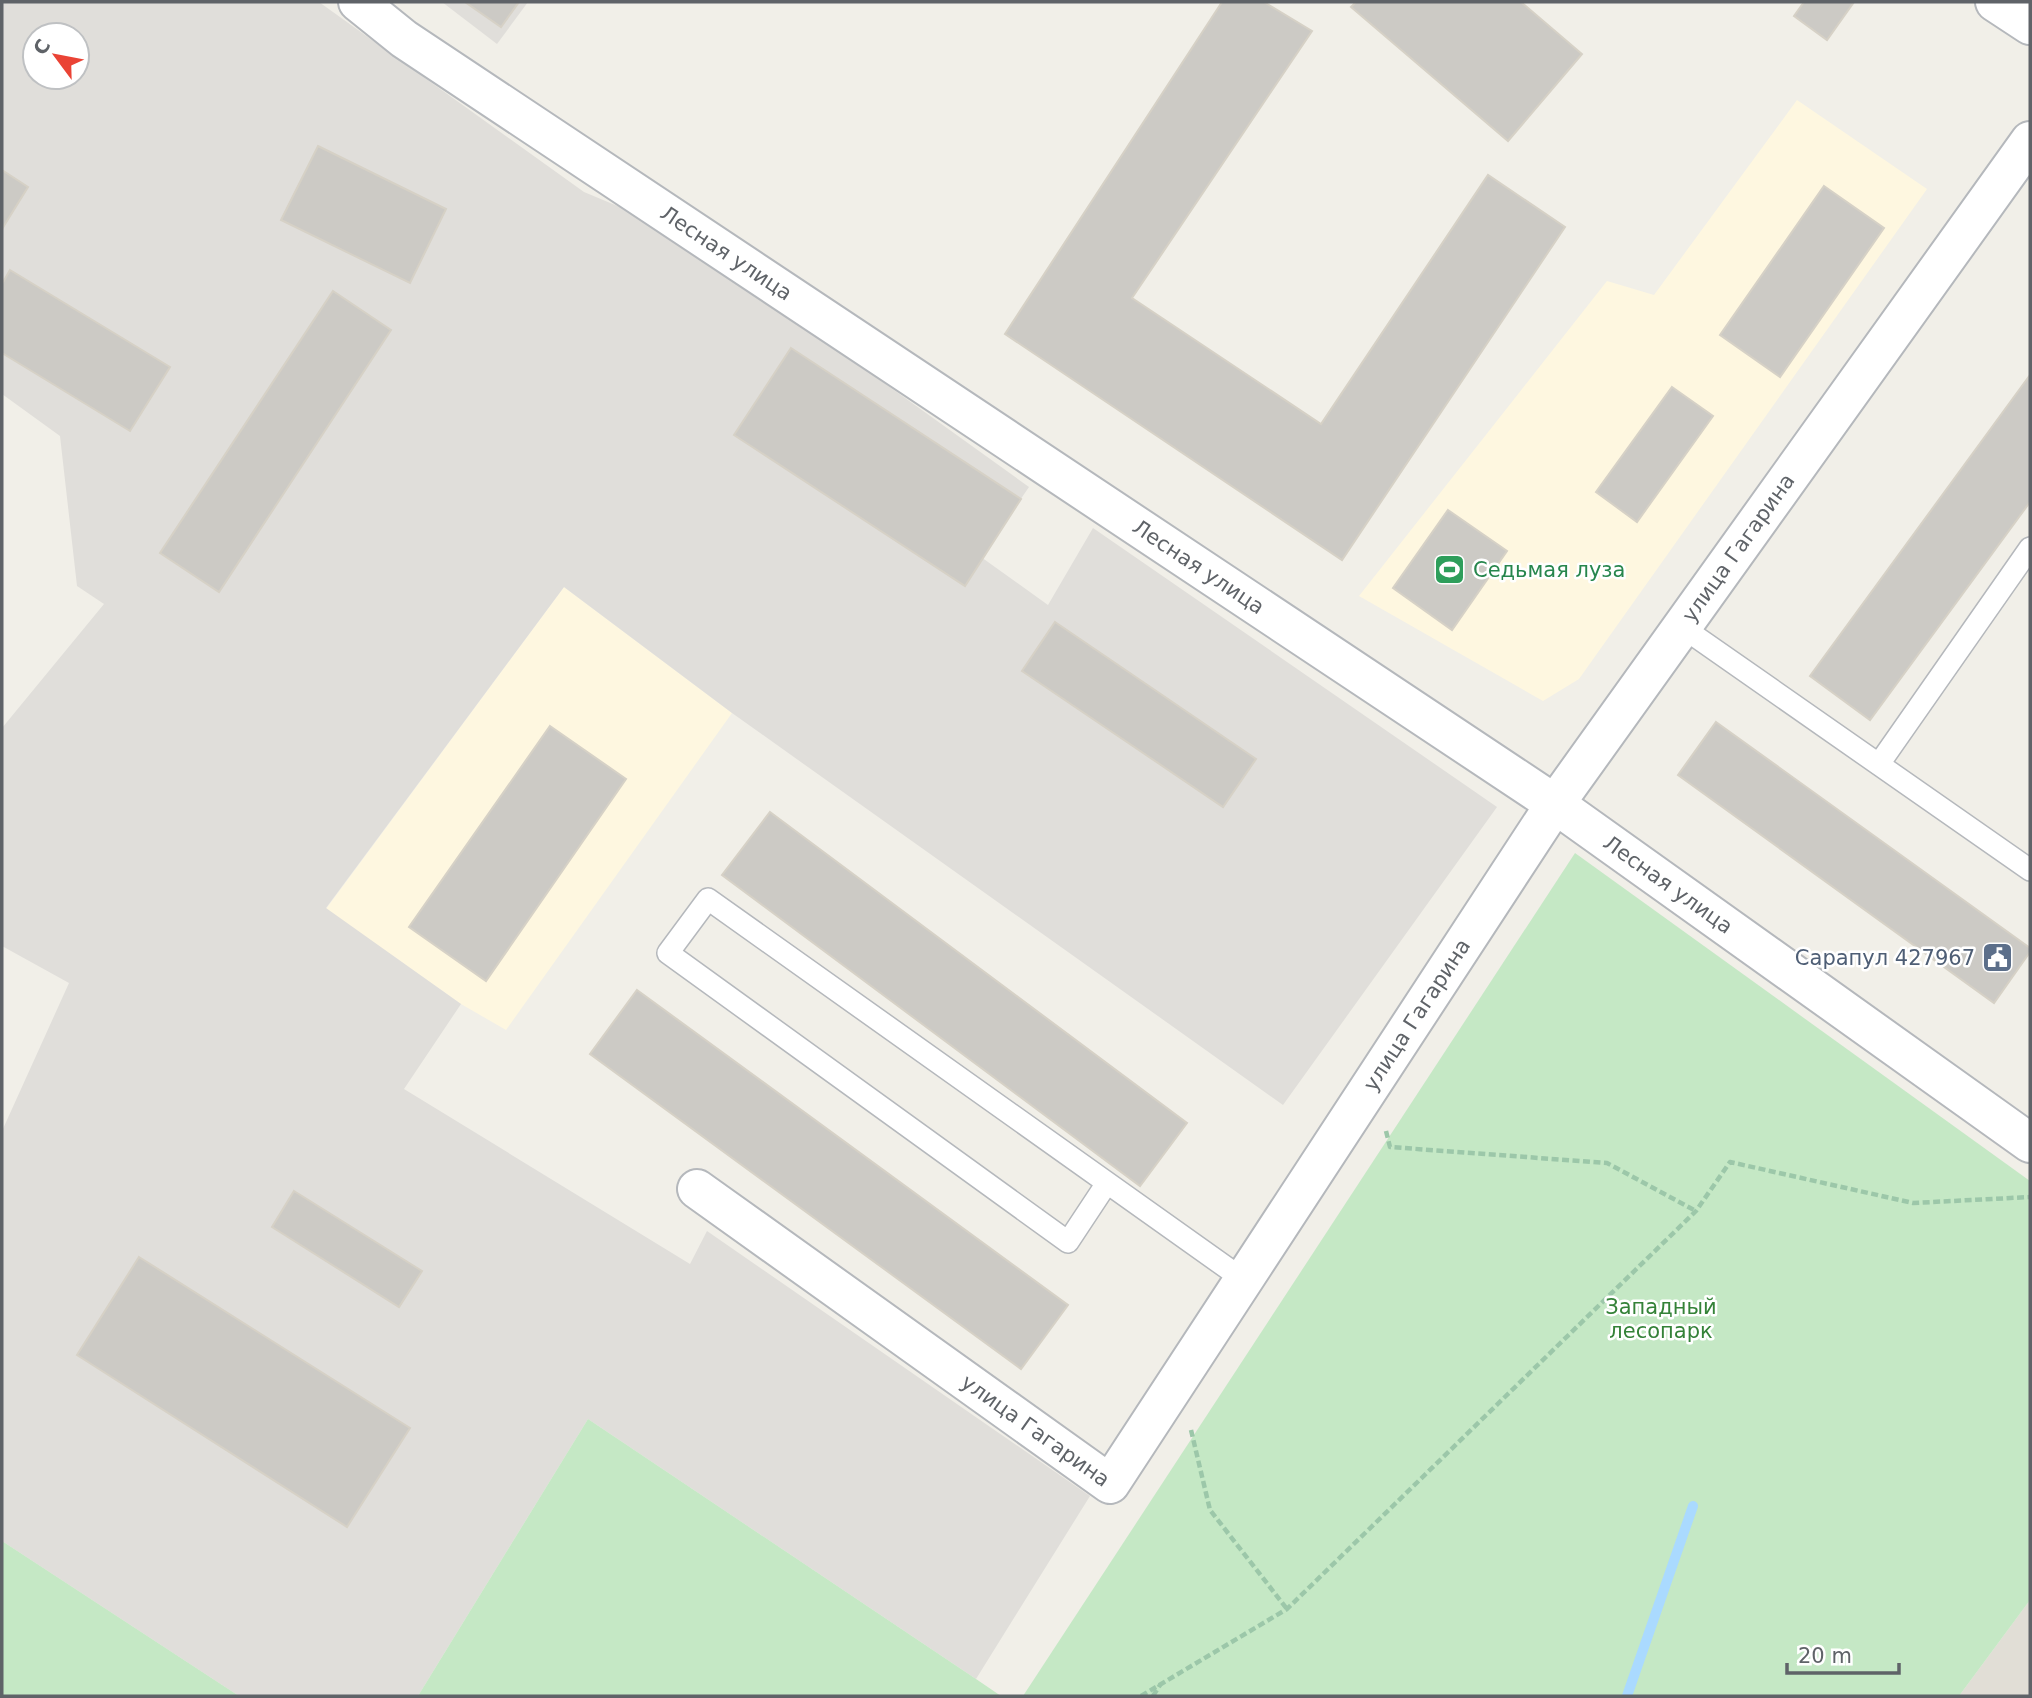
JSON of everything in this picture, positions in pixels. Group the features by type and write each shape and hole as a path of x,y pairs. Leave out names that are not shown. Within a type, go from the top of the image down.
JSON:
{"street":[{"name":"Лесная улица","path":"358,2 404,39 1555,804 2030,1143"},
{"path":"1995,2 2030,25"},
{"name":"улица Гагарина","path":"697,1189 1110,1484 1555,804 2030,141"}],"lane":[{"path":"1879,764 2030,548"},
{"path":"1682,627 2030,870"},
{"path":"1107,1183 1068,1242 668,953 708,899 1244,1280"}],"path":[{"path":"1374,1081 1390,1147 1607,1163 1696,1211"},
{"path":"1141,1696 1287,1609 1696,1211 1730,1162 1913,1203 2030,1197"},
{"path":"1179,1378 1210,1510 1287,1609"},
{"path":"1153,1696 1161,1685"}],"shaded area":[{"path":"2,2 319,2 584,192 639,215 795,319 1029,487 981,557 1048,605 1093,528 1497,807 1283,1105 732,713 564,587 326,908 461,1004 404,1089 690,1264 707,1231 1090,1496 976,1679 588,1419 418,1696 239,1696 2,1541 2,1131 69,983 2,946 2,728 104,604 77,586 60,436 2,394"},
{"path":"442,2 528,2 497,44"},
{"path":"1797,100 1927,189 1579,679 1543,701 1359,596 1607,281 1654,295"},
{"path":"564,587 732,713 506,1030 461,1004 326,909"},
{"path":"2030,1600 2030,1696 1959,1696"}],"green space":[{"name":"Западный лесопарк","path":"1575,853 2030,1181 2030,1600 1959,1696 1023,1696"},
{"path":"588,1419 976,1679 1001,1696 418,1696"},
{"path":"2,1541 239,1696 2,1696"}],"building":[{"path":"465,2 519,2 501,27"},
{"path":"1222,2 1264,2 1312,31 1132,298 1321,424 1488,175 1565,227 1342,560 1005,334"},
{"path":"1356,2 1521,2 1582,54 1508,141 1351,7"},
{"path":"1804,2 1854,2 1827,40 1794,16"},
{"path":"318,146 446,209 410,283 281,220"},
{"path":"2,170 28,187 2,229"},
{"path":"1824,186 1884,228 1780,377 1720,335"},
{"path":"10,270 170,367 130,431 2,353 2,284"},
{"path":"333,291 391,330 219,592 160,553"},
{"path":"791,348 1021,499 965,586 734,435"},
{"path":"2030,375 2030,502 1870,720 1810,676"},
{"path":"1672,387 1713,416 1637,522 1596,492"},
{"name":"Седьмая луза","path":"1448,510 1507,551 1452,630 1393,588"},
{"path":"1055,622 1256,759 1223,807 1022,671"},
{"path":"1716,722 2030,948 2030,952 1994,1003 1678,775"},
{"path":"550,726 626,779 486,981 409,927"},
{"path":"770,812 1187,1123 1140,1186 722,875"},
{"path":"637,990 1068,1305 1021,1369 590,1054"},
{"path":"294,1191 422,1271 399,1307 272,1227"},
{"path":"139,1257 410,1428 347,1527 77,1355"}],"waterway":[{"path":"1627,1696 1693,1506"}],"place":[{"name":"Седьмая луза","path":"1450,570"},
{"name":"Сарапул 427967","path":"1998,958"}]}
